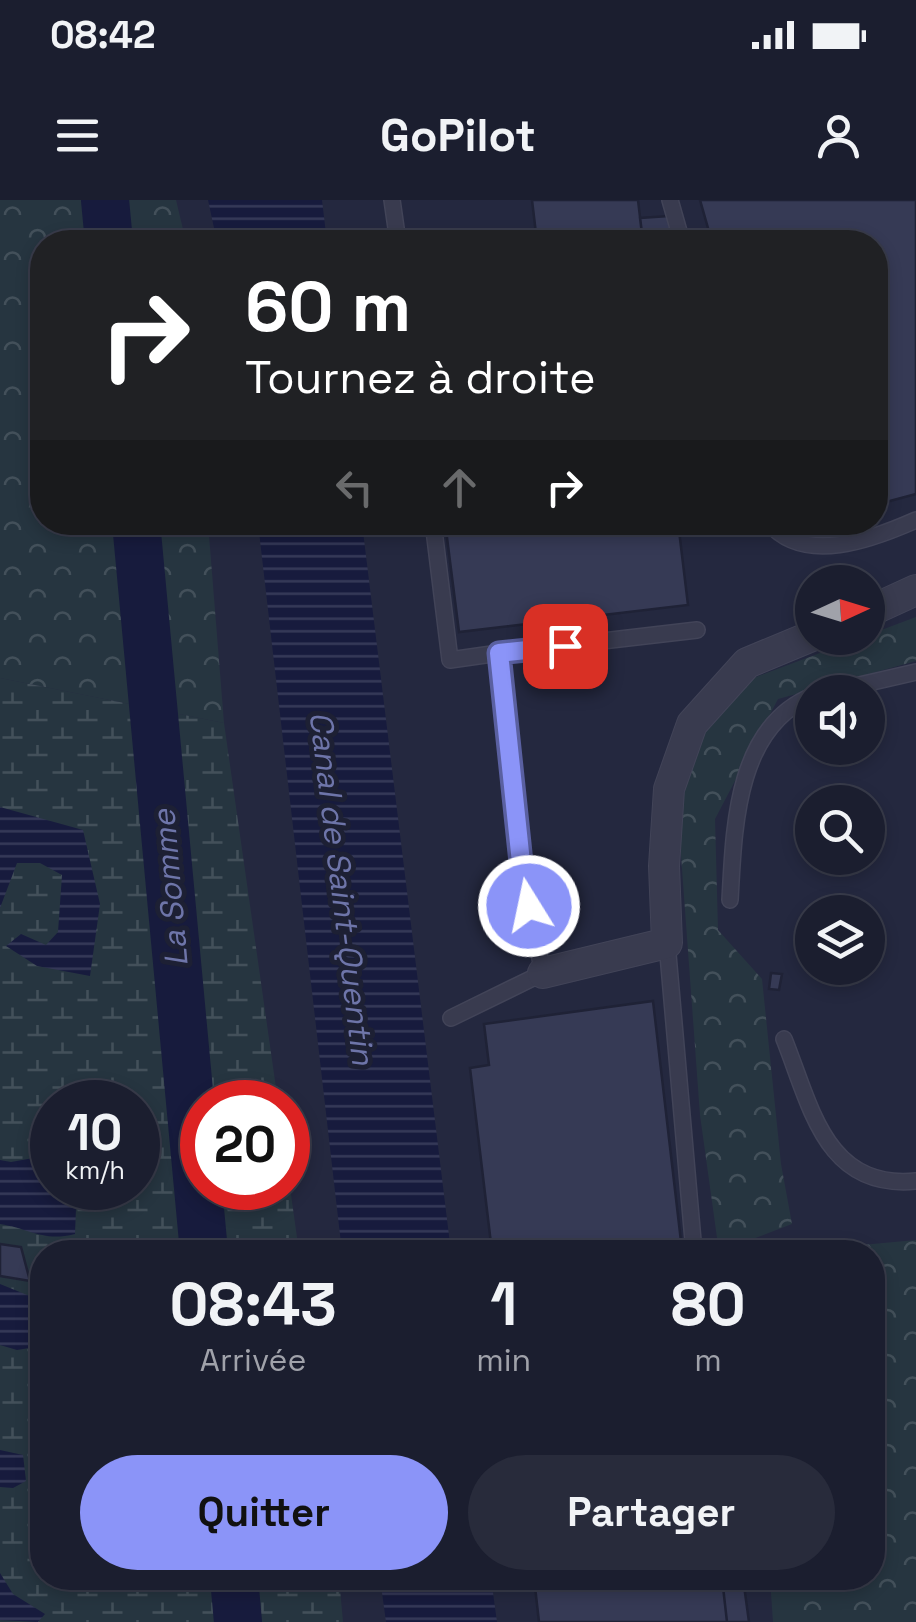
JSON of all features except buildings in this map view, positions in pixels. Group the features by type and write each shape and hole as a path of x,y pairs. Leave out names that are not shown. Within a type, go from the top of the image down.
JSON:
{"street":[{"path":"885,604 916,590"},
{"path":"543,973 667,943 664,866 669,790 692,724 747,663 795,643"}],"lane":[{"path":"392,200 396,230"},
{"path":"670,200 679,230"},
{"path":"888,533 916,520"},
{"path":"434,535 450,660 698,630"},
{"path":"780,535 824,548 883,535"},
{"path":"451,1018 543,973 522,872 499,653"},
{"path":"885,679 916,672"},
{"path":"730,900 740,794 754,756 775,721 795,707"},
{"path":"667,943 693,1240"},
{"path":"784,1039 825,1141 853,1170 890,1184 916,1181"}],"green space":[{"path":"0,200 176,200 183,230 30,230 30,535 209,535 224,723 0,678"},
{"path":"916,617 916,661 865,675 795,675 795,694 778,699 715,819 718,930 762,979 781,1164 792,1224 750,1240 717,1240 700,1115 678,814 701,737 748,680 815,655 885,655 885,629"},
{"path":"0,678 224,723 275,1080 180,1080 180,1210 293,1210 297,1240 30,1240 30,1590 340,1590 343,1622 0,1622"},
{"path":"916,1240 916,1622 773,1622 771,1590 885,1590 885,1243"}],"water":[{"path":"208,200 322,200 326,230 214,230"},
{"name":"Canal de Saint-Quentin","path":"259,535 363,535 450,1240 341,1240"},
{"path":"0,807 83,830 100,904 90,976 37,966 6,946 21,934 46,945 58,932 62,875 40,863 17,863 0,908"},
{"path":"30,1159 30,1210 76,1210 75,1234 45,1236 0,1224 0,1160"},
{"path":"0,1284 30,1296 30,1348 17,1350 0,1345"},
{"path":"0,1450 23,1455 26,1481 13,1488 0,1487"},
{"path":"0,1573 13,1594 45,1614 38,1622 0,1620"},
{"path":"382,1590 493,1590 497,1622 386,1622"}],"waterway":[{"name":"La Somme","path":"105,200 108,230"},
{"name":"La Somme","path":"137,535 203,1240"},
{"name":"La Somme","path":"235,1590 238,1622"}],"route":[{"path":"529,906 499,653 565,646"}]}
